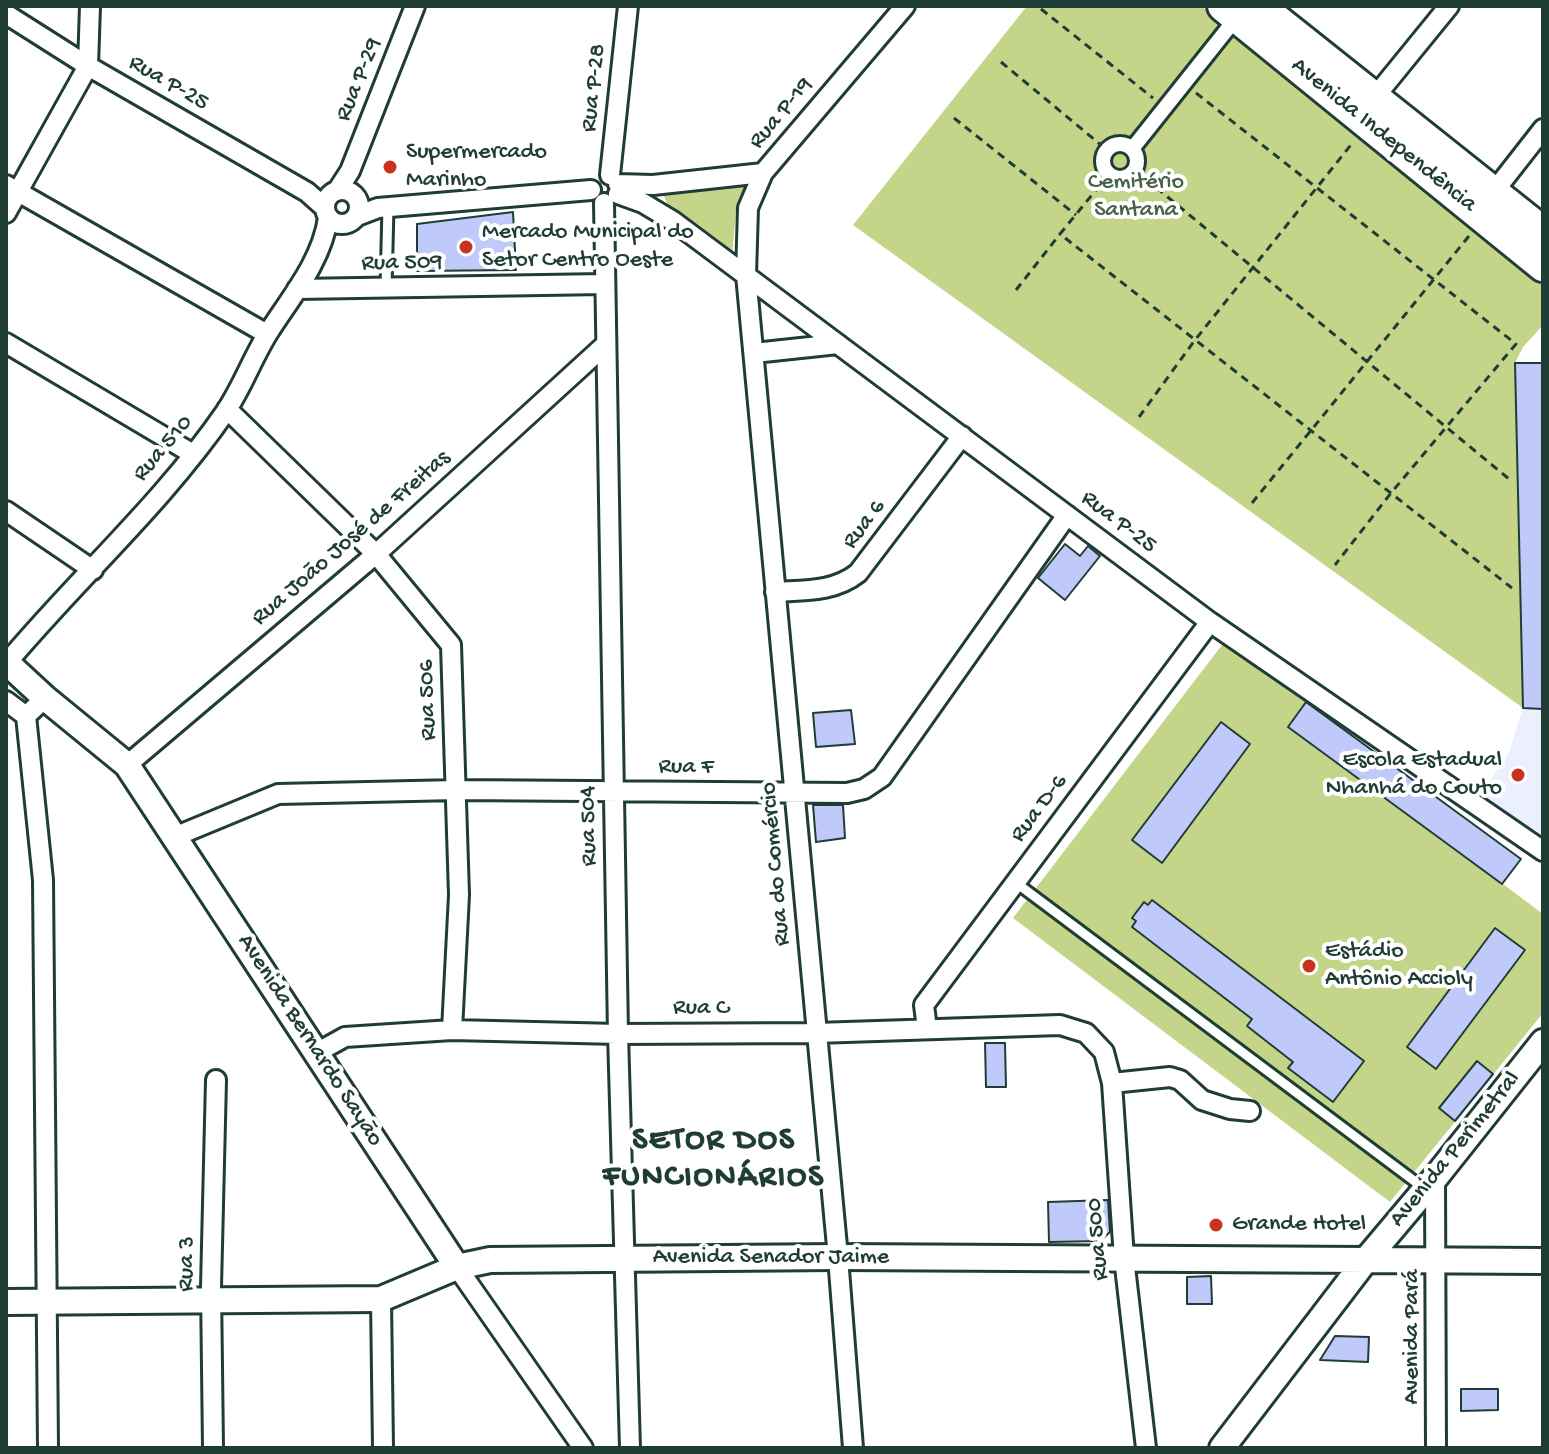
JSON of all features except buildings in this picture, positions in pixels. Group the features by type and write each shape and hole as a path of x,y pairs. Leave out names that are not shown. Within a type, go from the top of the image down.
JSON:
{"main road":[{"name":"Avenida Independência","path":"1241,9 1363,119 1481,212 1543,266"},
{"name":"Avenida Independência","path":"1481,212 1543,232"}],"street":[{"path":"6,213 12,189 88,66 90,6"},
{"name":"Rua P-29","path":"341,206 350,171 415,6"},
{"name":"Rua P-28","path":"608,189 628,6"},
{"name":"Rua P-19","path":"746,275 748,208 763,173 905,6"},
{"path":"1363,119 1449,6"},
{"path":"1132,149 1241,9"},
{"name":"Rua P-25","path":"6,14 88,66 307,192 341,206 383,208 763,173"},
{"path":"1481,212 1543,129"},
{"path":"1117,144 1132,149 1137,159 1135,170 1120,178 1109,174 1103,160 1107,150 1117,144"},
{"name":"Rua P-25","path":"653,185 673,221"},
{"path":"12,189 267,334"},
{"name":"Rua P-25","path":"608,189 643,203 673,221 1210,622 1543,851"},
{"name":"Rua 504","path":"608,189 605,345 623,1259 630,1448"},
{"name":"Rua 510","path":"6,663 93,570 193,454 227,409 341,206"},
{"name":"Rua do Comércio","path":"746,275 838,1257 853,1448"},
{"name":"Rua 509","path":"297,289 604,284"},
{"path":"6,343 193,454"},
{"path":"754,353 838,344"},
{"name":"Rua João José de Freitas","path":"127,765 376,554 605,345"},
{"name":"Rua 506","path":"227,409 376,554 451,645 459,895 452,1030"},
{"name":"Rua 6","path":"775,592 828,588 846,583 858,573 962,436"},
{"path":"6,511 93,570"},
{"name":"Rua F","path":"174,837 278,794 457,790 847,793 864,789 882,777 1067,515"},
{"name":"Rua D-6","path":"927,1029 924,1005 1210,622"},
{"name":"Avenida Bernardo Sayão","path":"6,663 127,765 457,1267 583,1448"},
{"path":"26,716 45,698"},
{"path":"6,701 26,716 43,880 48,1448"},
{"name":"Rua C","path":"318,1052 345,1037 452,1030 618,1034 816,1033 1060,1025 1086,1033"},
{"name":"Rua 500","path":"1086,1033 1104,1052 1112,1083 1124,1258 1146,1448"},
{"name":"Avenida Perimetral","path":"1227,1445 1365,1261 1543,1042"},
{"path":"1112,1083 1170,1077 1180,1080 1202,1100 1230,1109 1250,1111"},
{"name":"Rua 3","path":"213,1448 211,1301 216,1080"},
{"name":"Avenida Pará","path":"1430,1184 1437,1261 1436,1448"},
{"name":"Avenida Senador Jaime","path":"6,1302 381,1299 457,1267 490,1260 838,1257 1543,1261"},
{"path":"381,1299 383,1448"}],"lane":[{"path":"383,208 386,288"},
{"path":"1015,882 1430,1184"}],"path":[{"path":"1041,9 1166,107"},
{"path":"1001,62 1107,150"},
{"path":"1185,84 1516,344 1335,565"},
{"path":"954,118 1076,215"},
{"path":"1139,417 1195,340 1317,188 1363,119"},
{"path":"1135,170 1509,479"},
{"path":"1016,290 1109,174"},
{"path":"1252,503 1435,280 1481,212"},
{"path":"1060,234 1512,588"}],"shaded area":[{"name":"Escola Estadual Nhanhá do Couto","path":"1523,708 1543,709 1543,844 1478,798 1509,753"}],"green space":[{"name":"Cemitério Santana","path":"1027,6 1201,6 1543,286 1543,325 1523,347 1515,363 1523,708 853,225"},
{"path":"744,181 747,187 736,211 732,257 669,208 664,196 666,189"},
{"name":"Estádio Antônio Accioly","path":"1225,641 1521,859 1503,884 1543,914 1543,1013 1390,1202 1013,918"}],"place":[{"name":"Supermercado Marinho","path":"390,167"},
{"name":"Mercado Municipal do Setor Centro Oeste","path":"466,247"},
{"name":"Escola Estadual Nhanhá do Couto","path":"1518,775"},
{"name":"Estádio Antônio Accioly","path":"1309,966"},
{"name":"Grande Hotel","path":"1216,1225"}],"district":[{"name":"SETOR DOS FUNCIONÁRIOS","path":"714,1160"}]}
